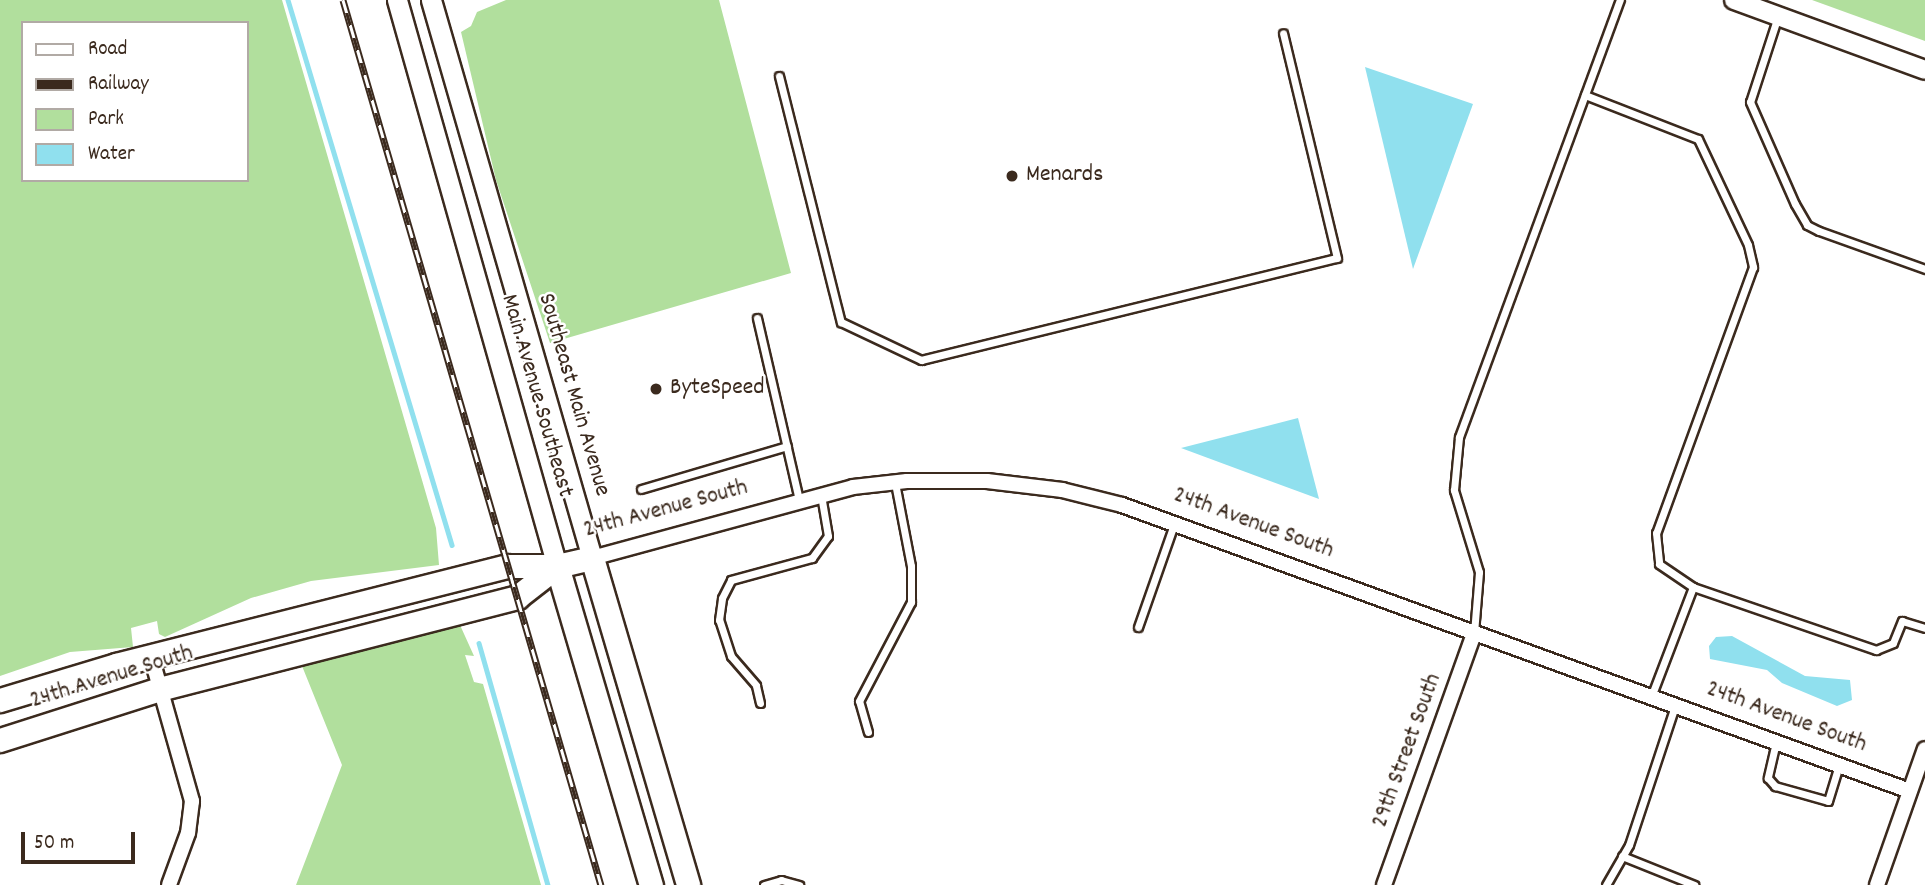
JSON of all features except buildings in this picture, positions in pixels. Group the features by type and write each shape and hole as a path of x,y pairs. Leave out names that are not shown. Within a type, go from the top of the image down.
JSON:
{"main road":[{"name":"Southeast Main Avenue","path":"431,0 688,885"},
{"name":"Main Avenue Southeast","path":"400,1 557,566 651,885"},
{"name":"24th Avenue South","path":"0,700 151,656 508,566 557,566 592,558"},
{"name":"24th Avenue South","path":"0,740 163,688 517,597 557,566"}],"street":[{"path":"1734,0 1925,70"},
{"name":"24th Avenue South","path":"592,558 821,494 895,482 987,481 1062,490 1174,524 1910,791"},
{"name":"29th Street South","path":"1384,885 1475,633"},
{"path":"151,656 163,688 192,801 188,833 169,885"},
{"path":"1877,885 1925,749"}],"lane":[{"path":"1475,633 1479,572 1454,490 1459,438 1620,0"},
{"path":"1778,16 1750,102 1807,225 1925,269"},
{"path":"779,76 841,322 921,360 1337,258 1283,33"},
{"path":"1584,95 1698,139 1748,245 1753,267 1656,533 1659,565 1693,587 1876,650 1893,643 1902,621 1925,628"},
{"path":"757,318 799,500"},
{"path":"641,489 787,446"},
{"path":"868,732 859,701 911,602 911,566 895,482"},
{"path":"760,703 756,685 731,656 719,620 722,598 731,580 812,558 828,536 821,494"},
{"path":"1138,627 1174,524"},
{"path":"1651,697 1693,587"},
{"path":"1606,885 1622,856 1675,706"},
{"path":"1776,742 1768,778 1775,786 1828,801 1839,765"},
{"path":"1622,856 1694,885"},
{"path":"764,885 781,880 799,885"}],"green space":[{"path":"0,0 282,0 436,528 439,565 311,581 251,598 165,637 159,634 157,621 131,628 133,647 70,652 0,676"},
{"path":"506,0 719,0 791,273 550,343 496,180 461,32 471,26 477,12"},
{"path":"1812,0 1925,0 1925,41"},
{"path":"460,625 474,656 465,655 474,682 483,684 541,885 296,885 342,765 300,661"}],"water":[{"path":"1365,67 1473,104 1413,269"},
{"path":"1298,418 1319,499 1181,448"},
{"path":"1732,636 1805,676 1850,680 1852,700 1837,706 1782,683 1767,670 1710,659 1709,646 1716,637"}],"waterway":[{"path":"288,0 452,545"},
{"path":"479,643 548,885"}],"railway":[{"path":"343,0 601,885"}],"place":[{"name":"Menards","path":"1012,176"},
{"name":"ByteSpeed","path":"656,389"}]}
